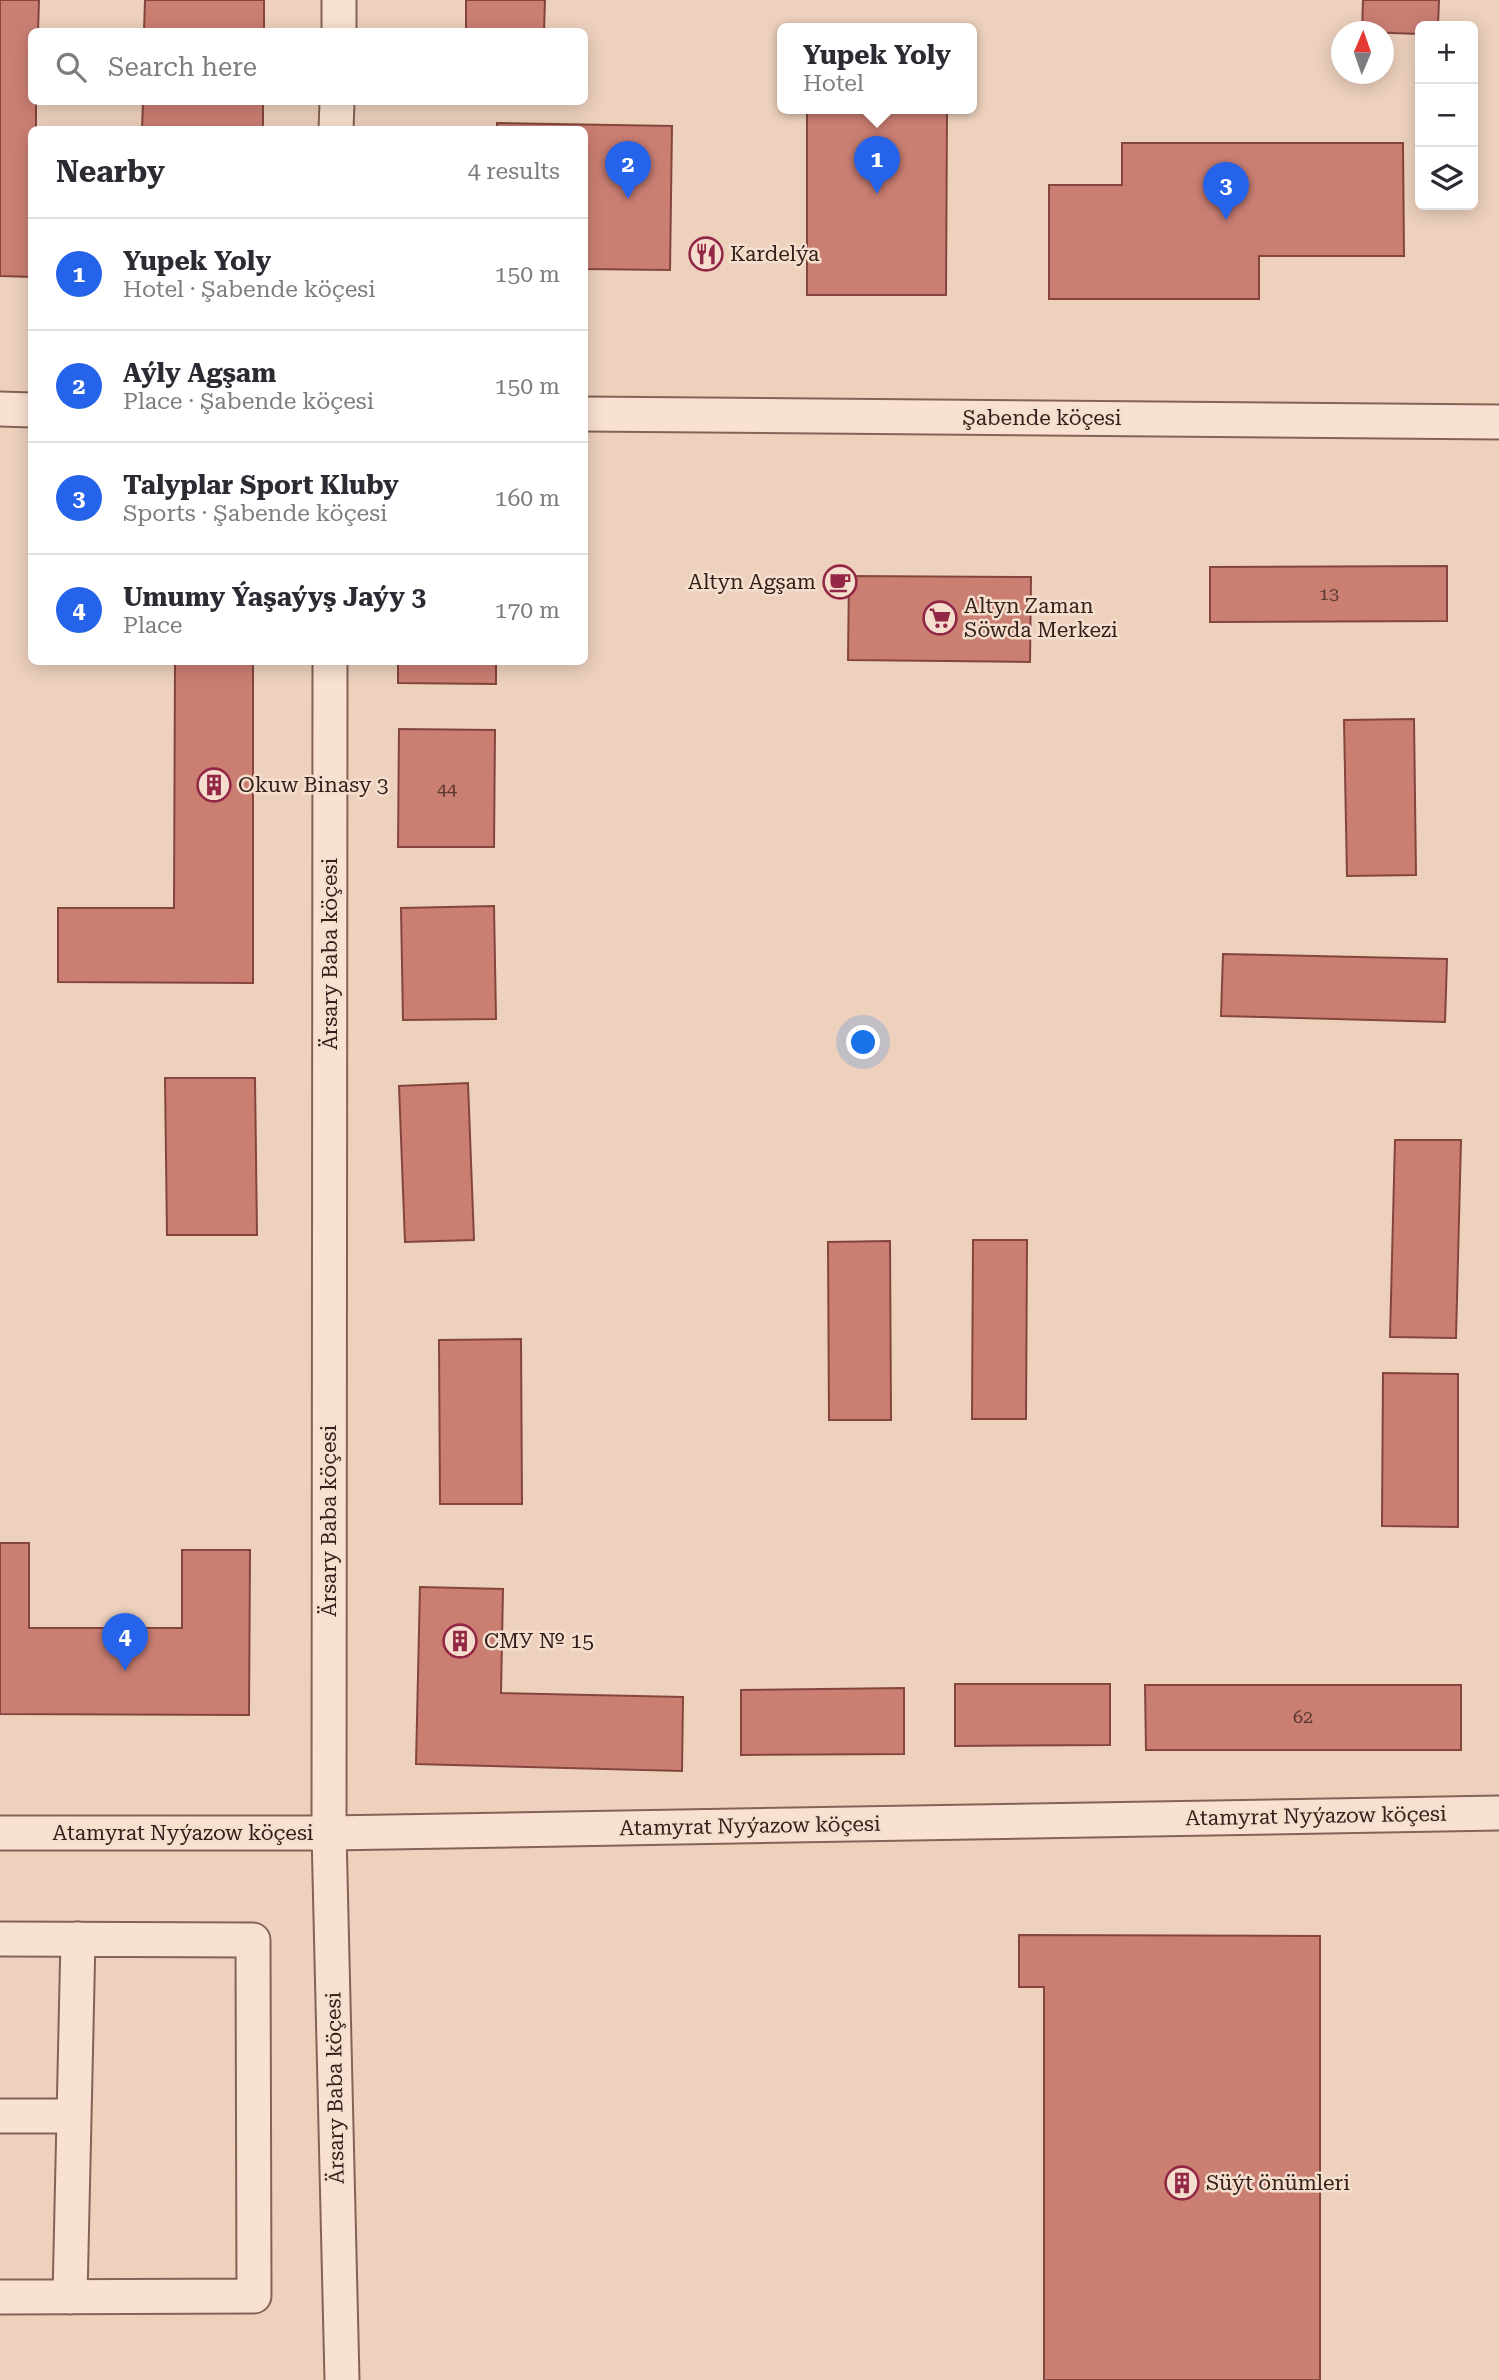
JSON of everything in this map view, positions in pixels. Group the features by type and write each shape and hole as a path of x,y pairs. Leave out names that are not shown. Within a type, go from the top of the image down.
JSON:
{"street":[{"path":"339,0 339,28"},
{"path":"337,105 337,126"},
{"path":"0,409 28,410"},
{"name":"Şabende köçesi","path":"588,414 1499,422"},
{"name":"Ärsary Baba köçesi","path":"330,665 329,1833 342,2380"},
{"name":"Atamyrat Nyýazow köçesi","path":"0,1833 329,1833 1499,1813"},
{"path":"0,1939 253,1940 254,2296 0,2297"},
{"path":"69,2297 78,1939"},
{"path":"0,2116 73,2116"}],"building":[{"path":"0,0 39,0 38,28 28,28 28,105 36,105 36,126 28,126 28,277 0,276"},
{"path":"145,0 264,0 264,28 144,28"},
{"path":"466,0 545,0 544,28 466,28"},
{"path":"1363,0 1439,0 1438,21 1415,21 1415,34 1394,33 1394,21 1362,21"},
{"path":"143,105 263,105 263,126 142,126"},
{"path":"807,114 947,114 946,295 807,295"},
{"path":"497,123 672,126 670,270 588,269 588,126 497,126"},
{"path":"1122,143 1403,143 1404,256 1259,256 1259,299 1049,299 1049,185 1122,185"},
{"path":"1447,566 1447,621 1210,622 1210,567"},
{"name":"Altyn Zaman Söwda Merkezi","path":"849,576 1031,577 1030,662 848,660"},
{"name":"Okuw Binasy 3","path":"175,665 253,665 253,983 58,982 58,908 174,908"},
{"path":"398,665 496,665 496,684 398,683"},
{"path":"1414,719 1416,875 1347,876 1344,720"},
{"path":"399,729 495,730 494,847 398,847"},
{"path":"494,906 496,1019 403,1020 401,908"},
{"path":"1223,954 1447,959 1445,1022 1221,1016"},
{"path":"165,1078 255,1078 257,1235 167,1235"},
{"path":"468,1083 474,1240 405,1242 399,1086"},
{"path":"1395,1140 1461,1140 1456,1338 1390,1337"},
{"path":"973,1240 1027,1240 1026,1419 972,1419"},
{"path":"890,1241 891,1420 829,1420 828,1242"},
{"path":"521,1339 522,1504 440,1504 439,1340"},
{"path":"1383,1373 1458,1374 1458,1527 1382,1526"},
{"path":"0,1543 29,1543 29,1628 182,1628 182,1550 250,1550 249,1715 0,1714"},
{"name":"СМУ № 15","path":"420,1587 503,1589 501,1693 683,1697 682,1771 416,1764"},
{"path":"955,1684 1110,1684 1110,1745 955,1746"},
{"path":"1145,1685 1461,1685 1461,1750 1146,1750"},
{"path":"904,1688 904,1754 741,1755 741,1690"},
{"name":"Süýt önümleri","path":"1019,1935 1320,1936 1320,2380 1044,2380 1044,1987 1019,1987"}],"place":[{"name":"Yupek Yoly","path":"877,194"},
{"name":"Aýly Agşam","path":"628,199"},
{"name":"Talyplar Sport Kluby","path":"1226,220"},
{"name":"Kardelýa","path":"706,254"},
{"name":"Altyn Agşam","path":"840,582"},
{"name":"Altyn Zaman Söwda Merkezi","path":"940,618"},
{"name":"Okuw Binasy 3","path":"214,785"},
{"name":"СМУ № 15","path":"460,1641"},
{"name":"Umumy Ýaşaýyş Jaýy 3","path":"125,1671"},
{"name":"Süýt önümleri","path":"1182,2183"}]}
